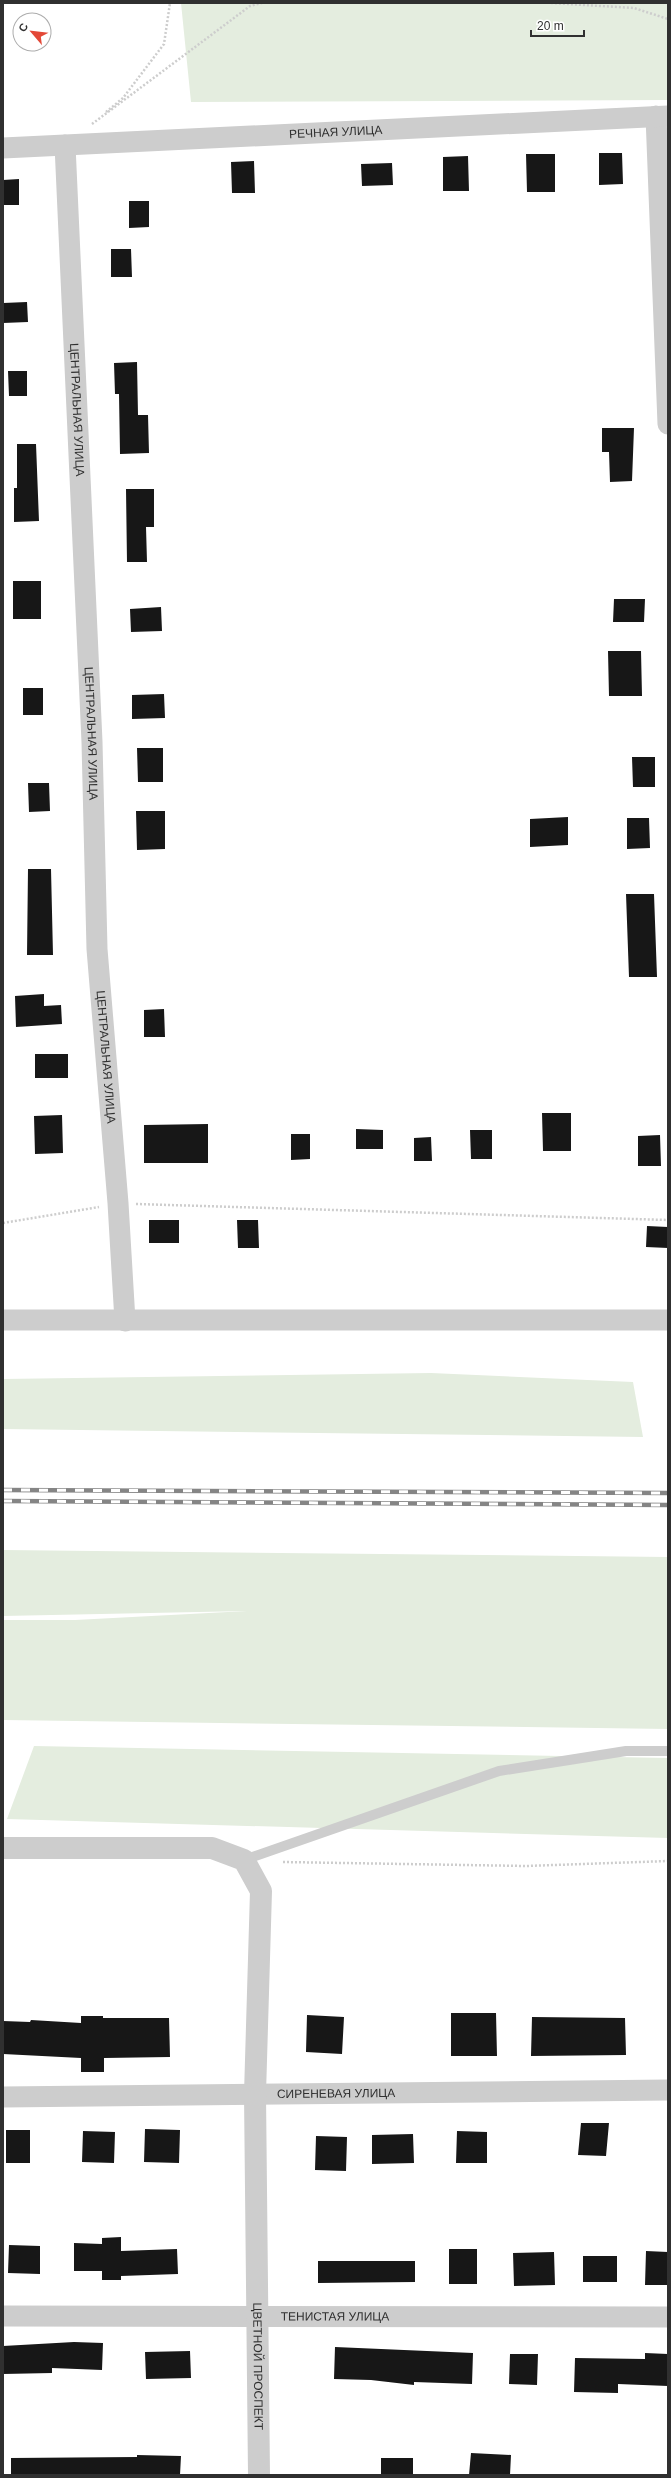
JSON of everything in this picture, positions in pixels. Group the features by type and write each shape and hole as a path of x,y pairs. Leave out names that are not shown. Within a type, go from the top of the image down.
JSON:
{"street":[{"name":"РЕЧНАЯ УЛИЦА","path":"3,148 662,116"},
{"path":"662,116 668,424"},
{"name":"ЦЕНТРАЛЬНАЯ УЛИЦА","path":"64,145 92,734 97,949 118,1203 125,1321"},
{"path":"3,1320 668,1320"},
{"path":"3,1848 212,1848 244,1860"},
{"name":"ЦВЕТНОЙ ПРОСПЕКТ","path":"244,1860 261,1891 255,2094 259,2317 259,2475"},
{"name":"СИРЕНЕВАЯ УЛИЦА","path":"3,2097 668,2090"},
{"name":"ТЕНИСТАЯ УЛИЦА","path":"3,2316 668,2317"}],"lane":[{"path":"244,1860 499,1771 626,1751 668,1751"}],"path":[{"path":"170,3 164,44 123,98 89,126 250,6 262,3"},
{"path":"551,3 634,8 668,19"},
{"path":"3,1223 118,1203 668,1220"},
{"path":"282,1862 526,1866 668,1861"}],"shaded area":[{"path":"181,3 668,3 668,100 191,102"},
{"path":"431,1373 633,1382 643,1437 3,1429 3,1379"},
{"path":"3,1550 668,1557 668,1729 3,1720 3,1620 75,1620 247,1611 3,1616"},
{"path":"34,1746 668,1758 668,1838 7,1819"}],"building":[{"path":"599,153 622,153 623,184 599,185"},
{"path":"526,154 555,154 555,192 527,192"},
{"path":"468,156 469,191 443,191 443,157"},
{"path":"254,161 255,193 232,193 231,162"},
{"path":"392,163 393,185 362,186 361,164"},
{"path":"19,179 19,205 3,205 3,180"},
{"path":"129,201 149,201 149,227 129,228"},
{"path":"111,249 131,249 132,277 111,277"},
{"path":"27,302 28,322 3,323 3,303"},
{"path":"137,362 138,415 148,415 149,453 120,454 119,394 115,394 114,363"},
{"path":"8,371 27,371 27,396 9,396"},
{"path":"602,428 634,428 632,481 610,482 609,452 602,452"},
{"path":"17,444 36,444 39,521 14,522 14,488 17,488"},
{"path":"126,489 154,489 154,527 146,527 147,562 127,562"},
{"path":"13,581 41,581 41,619 13,619"},
{"path":"614,599 645,599 644,622 613,622"},
{"path":"161,607 162,631 131,632 130,609"},
{"path":"608,651 641,651 642,696 609,696"},
{"path":"23,688 43,688 43,715 23,715"},
{"path":"164,694 165,718 132,719 132,695"},
{"path":"137,748 163,748 163,782 138,782"},
{"path":"632,757 655,757 655,787 633,787"},
{"path":"28,783 49,783 50,811 29,812"},
{"path":"136,811 165,811 165,849 137,850"},
{"path":"568,817 568,845 530,847 530,819"},
{"path":"627,818 649,818 650,848 627,849"},
{"path":"28,869 51,869 53,955 27,955"},
{"path":"626,894 654,894 657,977 629,977"},
{"path":"44,994 44,1006 61,1005 62,1024 16,1027 15,996"},
{"path":"164,1009 165,1037 144,1037 144,1010"},
{"path":"35,1054 68,1054 68,1078 35,1078"},
{"path":"542,1113 571,1113 571,1151 543,1151"},
{"path":"62,1115 63,1153 35,1154 34,1116"},
{"path":"208,1124 208,1163 144,1163 144,1125"},
{"path":"356,1129 383,1130 383,1149 356,1149"},
{"path":"470,1130 492,1130 492,1159 471,1159"},
{"path":"291,1134 310,1134 310,1159 291,1160"},
{"path":"660,1135 661,1166 638,1166 638,1136"},
{"path":"431,1137 432,1161 414,1161 414,1138"},
{"path":"149,1220 179,1220 179,1243 149,1243"},
{"path":"237,1220 258,1220 259,1248 238,1248"},
{"path":"647,1226 668,1227 668,1248 646,1247"},
{"path":"451,2013 496,2013 497,2056 451,2056"},
{"path":"307,2015 344,2017 342,2054 306,2052"},
{"path":"81,2016 103,2016 103,2018 169,2018 170,2057 104,2058 104,2072 81,2072 81,2058 3,2054 3,2021 30,2022 31,2020 81,2023"},
{"path":"532,2017 625,2018 626,2055 531,2056"},
{"path":"581,2123 609,2123 606,2156 578,2155"},
{"path":"145,2129 180,2130 179,2163 144,2162"},
{"path":"6,2130 30,2130 30,2163 6,2163"},
{"path":"83,2131 115,2132 114,2163 82,2162"},
{"path":"457,2131 487,2132 487,2163 456,2163"},
{"path":"413,2134 414,2163 372,2164 372,2135"},
{"path":"316,2136 347,2137 346,2171 315,2170"},
{"path":"121,2237 121,2251 177,2249 178,2274 121,2276 121,2280 102,2280 102,2271 74,2271 74,2243 102,2244 102,2238"},
{"path":"9,2245 40,2246 40,2274 8,2273"},
{"path":"449,2249 477,2249 477,2284 449,2284"},
{"path":"646,2251 668,2252 668,2285 645,2285"},
{"path":"554,2252 555,2285 514,2286 513,2253"},
{"path":"583,2256 617,2256 617,2282 583,2282"},
{"path":"318,2261 415,2261 415,2282 318,2283"},
{"path":"74,2342 103,2343 102,2370 52,2368 52,2373 3,2374 3,2346"},
{"path":"335,2347 473,2353 472,2384 414,2382 414,2385 371,2380 334,2379"},
{"path":"190,2351 191,2378 146,2379 145,2352"},
{"path":"645,2353 668,2354 668,2386 618,2384 618,2393 574,2392 575,2358 645,2359"},
{"path":"510,2354 538,2354 537,2385 509,2384"},
{"path":"471,2453 511,2455 510,2475 469,2475"},
{"path":"137,2455 181,2456 180,2475 11,2475 11,2458 137,2457"},
{"path":"381,2458 413,2458 413,2475 381,2475"}],"railway":[{"path":"3,1490 668,1493"},
{"path":"3,1501 668,1505"}]}
